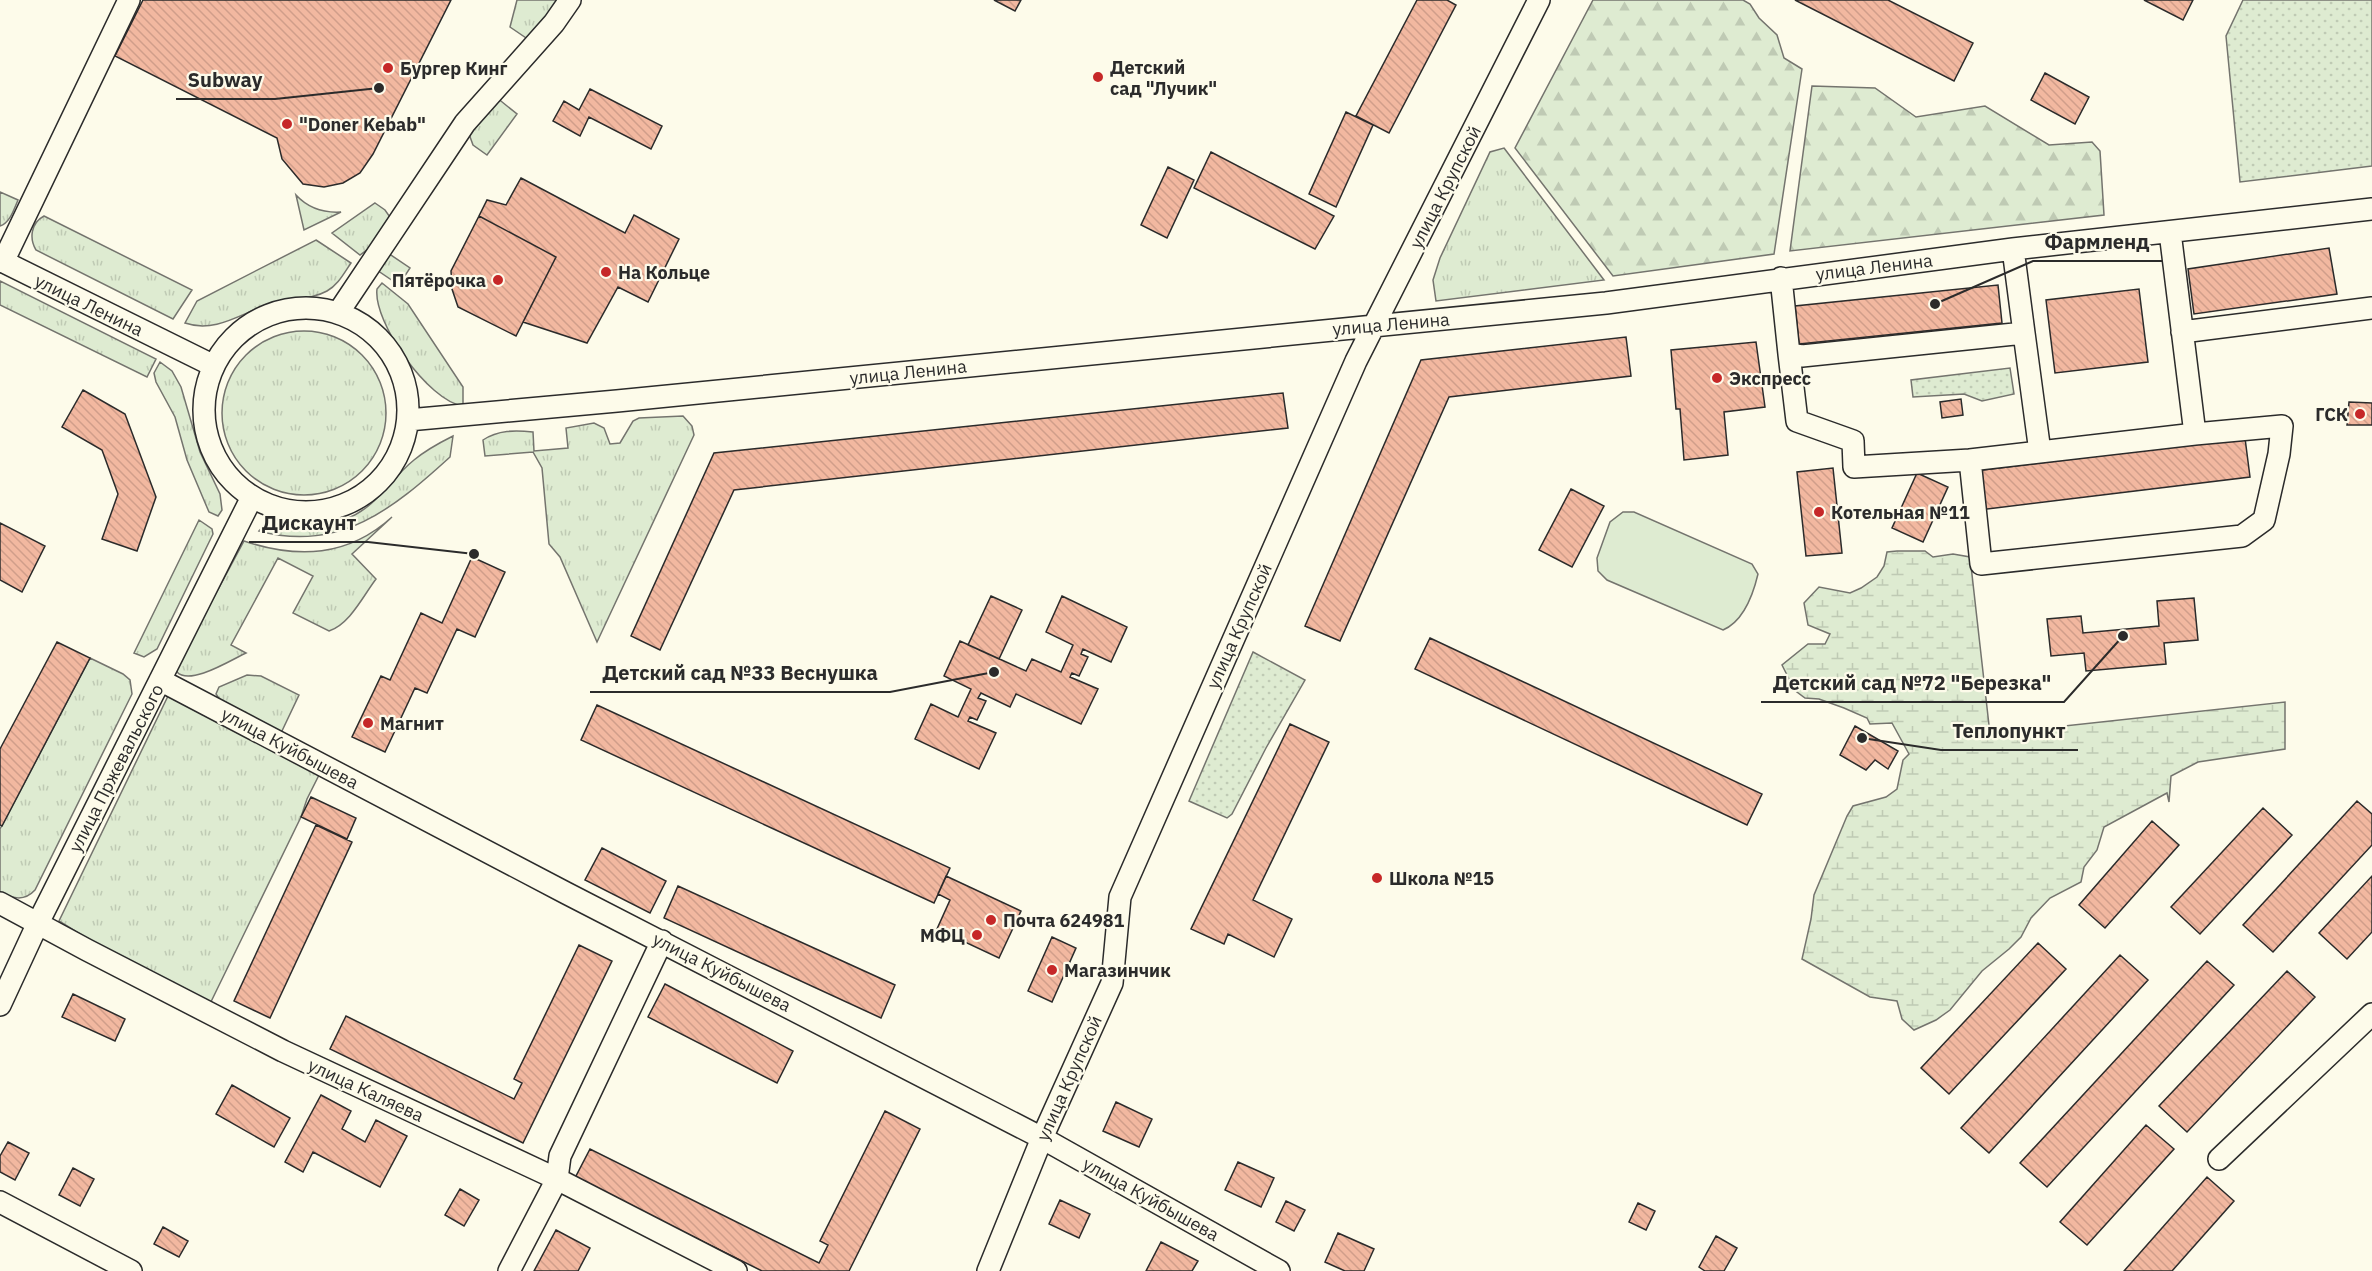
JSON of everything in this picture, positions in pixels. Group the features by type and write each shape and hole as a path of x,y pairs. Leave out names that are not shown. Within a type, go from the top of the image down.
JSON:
{"street":[{"path":"1,261 129,0"},
{"path":"338,313 465,123 554,23 570,0"},
{"name":"улица Крупской","path":"988,1271 1042,1138 1112,983 1120,897 1356,360 1539,0"},
{"name":"улица Ленина","path":"408,420 1606,303 2013,249 2372,209"},
{"path":"2170,232 2195,434"},
{"path":"2013,249 2040,452"},
{"name":"улица Ленина","path":"1,261 214,366"},
{"path":"1781,279 1797,421 1853,441 1854,467 1970,460 2282,426 2279,454 2264,520 2242,537 1981,564 1970,460"},
{"path":"304,308 338,313 368,329 392,354 405,386 408,420 405,437 391,467 369,491 355,500 339,507 307,513 274,507 252,496 232,481 222,468 207,438 204,404 206,387 214,366 229,343 241,331 270,314 304,308"},
{"path":"2182,332 2372,308"},
{"path":"1789,354 1802,356 2024,333"},
{"name":"улица Пржевальского","path":"0,1005 38,923 252,496"},
{"name":"улица Куйбышева","path":"160,680 1042,1138 1279,1271"},
{"name":"улица Каляева","path":"0,903 283,1051 557,1179 736,1271"},
{"path":"508,1271 557,1179 560,1156 662,941"},
{"path":"2219,1159 2372,1014"},
{"path":"0,1202 131,1271"}],"green space":[{"path":"517,0 570,0 535,44 510,27"},
{"path":"1593,0 1743,0 1750,4 1759,18 1777,35 1784,58 1802,69 1774,254 1613,276 1515,148"},
{"path":"2243,0 2372,0 2372,166 2240,182 2226,36"},
{"path":"1812,86 1875,88 1916,117 1985,106 2049,145 2092,142 2100,151 2104,215 1790,251"},
{"path":"491,93 517,114 487,155 473,145 465,123"},
{"path":"1504,148 1604,280 1436,301 1433,280 1440,258 1490,152"},
{"path":"0,192 18,200 9,219 0,226"},
{"path":"296,195 317,209 341,212 304,230"},
{"path":"375,203 385,210 397,227 360,255 332,233"},
{"path":"44,216 192,290 173,319 36,250 32,241 32,231 36,223"},
{"path":"316,240 351,263 338,282 327,291 314,296 273,303 219,324 197,326 185,323 197,301"},
{"path":"382,249 410,268 399,285 371,266"},
{"path":"0,281 156,359 147,377 0,305"},
{"path":"382,283 408,304 463,387 463,406 449,401 434,390 405,358 393,339 378,303 377,289"},
{"path":"304,331 335,337 362,355 380,382 386,413 380,444 362,471 335,489 304,495 273,489 246,471 228,444 222,413 228,382 246,355 273,337"},
{"path":"160,362 172,371 181,387 200,452 220,494 222,510 218,516 209,512 187,460 175,417 156,382 154,373"},
{"path":"2010,368 2014,394 1982,401 1964,394 1913,397 1911,380"},
{"path":"683,416 692,426 694,435 597,642 560,557 549,544 542,468 533,452 485,456 483,440 501,433 526,431 533,432 534,451 568,448 566,428 594,423 604,428 610,444 620,443 633,421 639,418"},
{"path":"453,436 450,457 408,493 364,521 340,531 315,536 288,536 259,531 263,527 275,524 312,526 340,521 356,515 374,501 414,460"},
{"path":"1623,512 1634,512 1752,564 1758,574 1756,582 1750,599 1737,620 1723,630 1607,580 1598,571 1597,558 1610,522"},
{"path":"392,517 352,554 376,579 350,616 337,627 329,631 293,613 313,576 278,558 231,645 246,653 201,674 191,676 177,672 177,666 244,541 284,550 322,551 358,540"},
{"path":"199,520 212,529 213,534 157,649 144,657 134,653"},
{"path":"1925,551 1933,557 1953,554 1970,557 1990,734 2285,702 2285,749 2198,762 2171,776 2169,802 2167,793 2104,827 2097,850 2084,867 2081,882 2050,898 2031,918 2021,937 1982,971 1950,1010 1936,1020 1914,1030 1902,1019 1897,1001 1870,997 1802,959 1814,895 1847,816 1853,806 1886,797 1897,789 1903,760 1909,754 1892,723 1870,724 1867,718 1844,708 1819,699 1805,698 1789,686 1791,683 1782,665 1808,644 1825,644 1830,634 1808,625 1804,603 1819,587 1850,593 1861,588 1877,577 1884,566 1887,552"},
{"path":"1253,652 1305,680 1232,814 1227,818 1189,801"},
{"path":"90,658 123,674 130,680 132,694 35,890 23,898 5,895 0,893 0,829"},
{"path":"247,675 261,676 299,695 281,733 220,700 216,694 219,687"},
{"path":"169,694 321,771 206,1012 59,921"}],"building":[{"path":"143,0 451,0 373,154 360,173 343,183 324,187 303,184 282,159 277,138 115,56"},
{"path":"994,0 1021,0 1015,11"},
{"path":"1417,0 1447,0 1456,5 1389,133 1356,116"},
{"path":"1795,0 1888,0 1973,43 1954,81"},
{"path":"2144,0 2193,0 2183,20"},
{"path":"2045,73 2089,97 2075,124 2031,100"},
{"path":"590,89 662,126 651,149 589,117 580,136 553,121 564,101 579,110"},
{"path":"1346,112 1373,125 1336,207 1309,194"},
{"path":"1211,152 1334,216 1315,249 1194,188"},
{"path":"1168,167 1194,180 1167,238 1141,225"},
{"name":"На Кольце","path":"521,178 625,233 634,215 679,239 648,302 618,287 587,343 523,322 556,257 479,216 487,200 506,205"},
{"name":"Пятёрочка","path":"479,216 556,257 516,336 458,307 452,289 451,271"},
{"path":"2329,248 2337,294 2194,314 2188,269"},
{"path":"1998,285 2002,323 1799,344 1795,306"},
{"path":"2139,289 2148,362 2055,373 2046,300"},
{"path":"1626,337 1631,376 1449,397 1340,641 1305,626 1421,360"},
{"name":"Экспресс","path":"1756,342 1765,407 1724,412 1728,455 1684,460 1680,409 1676,409 1671,350"},
{"path":"83,390 125,414 156,497 137,551 102,539 118,494 102,450 62,427"},
{"path":"1283,393 1288,428 734,490 660,650 631,636 714,453"},
{"path":"1961,399 1963,415 1942,418 1940,402"},
{"name":"ГСК","path":"2349,402 2372,403 2372,425 2347,425"},
{"path":"2245,438 2250,477 1979,510 1975,471"},
{"name":"Котельная №11","path":"1833,468 1842,553 1806,556 1797,472"},
{"path":"1917,473 1948,487 1923,542 1892,528"},
{"path":"1571,489 1604,506 1572,567 1539,550"},
{"path":"0,523 45,546 22,592 0,580"},
{"path":"472,557 505,572 475,637 457,629 427,693 415,688 385,752 352,737 381,676 390,680 421,613 442,623"},
{"path":"991,596 1022,610 999,659 968,645"},
{"path":"1062,596 1127,627 1111,662 1083,649 1081,654 1088,657 1079,676 1072,673 1070,677 1098,689 1081,724 1016,694 1010,707 981,693 978,698 986,701 977,720 970,717 968,721 996,733 979,769 915,739 931,704 958,717 971,689 944,676 960,641 1026,671 1032,659 1061,672 1073,645 1046,632"},
{"path":"2194,598 2198,640 2164,643 2166,664 2086,671 2084,653 2051,656 2047,619 2081,616 2083,633 2159,626 2157,601"},
{"path":"1430,638 1762,794 1747,825 1415,669"},
{"path":"57,642 90,658 2,826 0,825 0,749"},
{"path":"597,705 950,868 934,903 581,740"},
{"path":"1290,724 1329,742 1253,900 1292,919 1274,957 1228,934 1224,944 1191,929"},
{"path":"1855,726 1898,751 1888,769 1875,760 1866,770 1840,755"},
{"path":"311,797 356,818 347,839 301,817"},
{"path":"2357,801 2372,814 2372,845 2273,952 2243,925"},
{"path":"2263,808 2292,835 2200,934 2171,907"},
{"path":"2152,821 2179,845 2105,928 2079,905"},
{"path":"316,825 352,842 270,1018 234,1001"},
{"path":"602,848 666,881 650,913 585,880"},
{"path":"946,876 1021,911 999,958 937,929 950,900 938,894"},
{"path":"2372,876 2372,932 2347,959 2319,933"},
{"path":"678,886 895,985 881,1018 664,918"},
{"name":"Магазинчик","path":"1052,937 1076,948 1052,1002 1028,991"},
{"path":"2038,943 2066,969 1949,1094 1921,1068"},
{"path":"579,945 612,961 523,1143 330,1049 346,1016 514,1099 522,1083 514,1079"},
{"path":"2120,955 2148,980 1989,1153 1961,1128"},
{"path":"2207,961 2234,985 2047,1187 2020,1163"},
{"path":"2287,971 2315,997 2187,1132 2159,1106"},
{"path":"665,984 793,1051 777,1083 648,1017"},
{"path":"73,994 125,1019 115,1041 62,1017"},
{"path":"232,1085 290,1118 274,1147 216,1114"},
{"path":"321,1095 351,1111 342,1129 365,1142 376,1120 407,1136 380,1187 313,1152 303,1172 285,1162"},
{"path":"1116,1102 1152,1119 1139,1147 1103,1131"},
{"path":"885,1111 920,1129 849,1271 762,1271 575,1178 590,1149 819,1263 828,1245 820,1241"},
{"path":"2146,1125 2174,1149 2087,1245 2060,1222"},
{"path":"8,1142 29,1153 15,1180 0,1172 0,1156"},
{"path":"1238,1162 1274,1178 1261,1207 1225,1190"},
{"path":"73,1168 94,1179 80,1206 59,1195"},
{"path":"2207,1177 2234,1201 2172,1271 2124,1271"},
{"path":"460,1189 479,1200 464,1226 445,1215"},
{"path":"1060,1200 1090,1214 1079,1238 1049,1224"},
{"path":"1286,1201 1305,1210 1294,1231 1276,1222"},
{"path":"1638,1203 1655,1211 1646,1230 1629,1222"},
{"path":"163,1227 188,1241 179,1257 154,1244"},
{"path":"556,1230 590,1248 578,1271 534,1271"},
{"path":"1338,1233 1374,1249 1364,1271 1345,1271 1325,1262"},
{"path":"1716,1236 1737,1248 1724,1271 1705,1271 1699,1267"},
{"path":"1161,1242 1198,1261 1192,1271 1146,1271"}],"place":[{"name":"Бургер Кинг","path":"388,68"},
{"name":"Детский сад \"Лучик\"","path":"1098,77"},
{"name":"Subway","path":"379,88"},
{"name":"\"Doner Kebab\"","path":"287,124"},
{"name":"На Кольце","path":"606,272"},
{"name":"Пятёрочка","path":"498,280"},
{"name":"Фармленд","path":"1935,304"},
{"name":"Экспресс","path":"1717,378"},
{"name":"ГСК","path":"2360,414"},
{"name":"Котельная №11","path":"1819,512"},
{"name":"Дискаунт","path":"474,554"},
{"name":"Детский сад №72 \"Березка\"","path":"2123,636"},
{"name":"Детский сад №33 Веснушка","path":"994,672"},
{"name":"Магнит","path":"368,723"},
{"name":"Теплопункт","path":"1862,738"},
{"name":"Школа №15","path":"1377,878"},
{"name":"Почта 624981","path":"991,920"},
{"name":"МФЦ","path":"977,935"},
{"name":"Магазинчик","path":"1052,970"}]}
